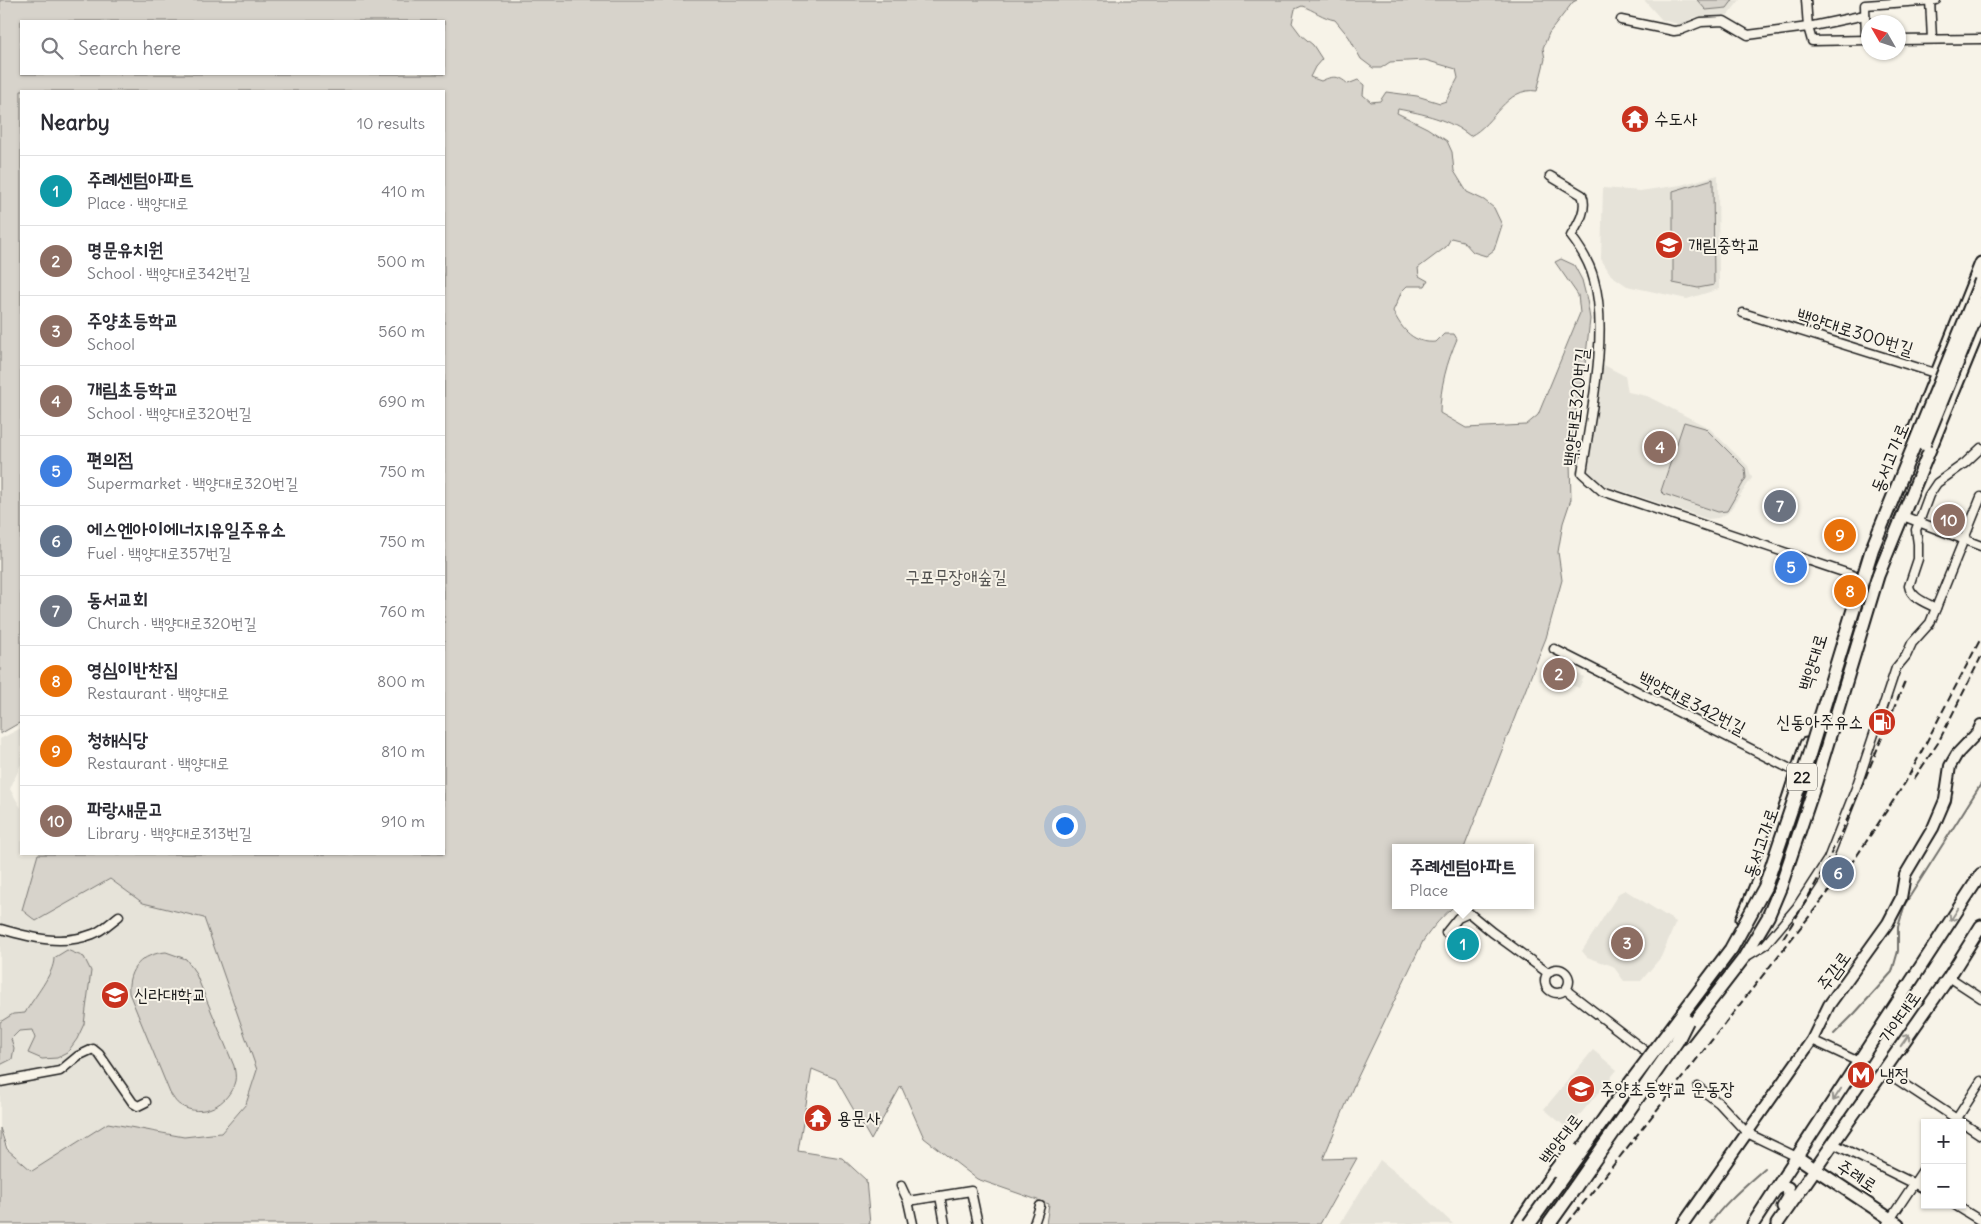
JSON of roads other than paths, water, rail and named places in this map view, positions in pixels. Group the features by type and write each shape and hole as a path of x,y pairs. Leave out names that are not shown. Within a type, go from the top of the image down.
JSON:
{"highway":[{"name":"동서고가로","path":"1529,1224 1625,1090 1731,949 1765,887 1804,771 1872,549 1981,281"},
{"name":"동서고가로","path":"1538,1224 1738,954 1759,918 1773,888 1797,820 1881,550 1981,304"},
{"path":"1549,1224 1677,1041 1687,1021"},
{"path":"1520,1224 1555,1171 1600,1111 1625,1090"}],"main road":[{"name":"백양대로","path":"1520,1224 1716,965 1735,932 1772,847 1870,540 1981,263"},
{"name":"백양대로","path":"1544,1224 1743,959 1768,917 1781,886 1816,782 1876,583 1981,325"},
{"name":"가야대로","path":"1753,1224 1981,874"},
{"name":"가야대로","path":"1777,1224 1949,977 1981,926"},
{"name":"주례로","path":"1797,1157 1892,1222"},
{"path":"1775,1190 1784,1186 1789,1192 1789,1197 1777,1216 1777,1224"}],"street":[{"path":"1806,0 1808,27 1812,41 1861,40"},
{"path":"1930,0 1932,39"},
{"path":"1865,15 1864,3 1936,0"},
{"path":"1621,20 1674,31 1701,22 1724,21 1748,35 1808,27 1861,16"},
{"path":"1906,40 1981,39"},
{"name":"백양대로320번길","path":"1550,176 1582,195 1582,213 1571,236 1582,251 1594,279 1599,309 1597,363 1582,473 1602,491 1876,583"},
{"name":"백양대로300번길","path":"1743,313 1958,380"},
{"path":"1936,608 1910,591 1909,586 1918,559 1916,530 1929,495 1937,483 1965,463 1981,448"},
{"path":"1743,959 1765,945 1797,907 1828,859 1856,788 1896,668 1906,656 1912,643 1930,623 1981,497"},
{"path":"1903,516 1981,546"},
{"name":"백양대로342번길","path":"1554,650 1816,782"},
{"name":"주감로","path":"1683,1224 1812,1040 1829,1005 1888,923 1900,898 1905,875 1933,828 1945,800 1950,766 1957,754 1978,732 1981,725"},
{"path":"1446,933 1458,918 1469,913 1548,973"},
{"path":"0,928 28,937 52,941 69,940 94,934 119,916"},
{"path":"1558,969 1565,972 1569,982 1566,990 1560,994 1549,992 1544,985 1545,976 1558,969"},
{"path":"1949,977 1981,998"},
{"path":"1566,990 1663,1064"},
{"path":"1812,1040 1859,1062"},
{"path":"0,1082 60,1071 78,1056 93,1049 99,1054 133,1103 138,1106 146,1102"},
{"path":"1884,1071 1954,1119"},
{"path":"1956,1119 1981,1081"},
{"path":"1698,1087 1747,1133 1797,1157"},
{"path":"1966,1126 1981,1135"},
{"path":"1834,1144 1921,1187"},
{"path":"1892,1222 1921,1173"},
{"path":"901,1186 908,1201 913,1224"},
{"path":"908,1201 972,1191 978,1224"},
{"path":"940,1196 945,1224"},
{"path":"1034,1224 1040,1206"},
{"path":"1961,1209 1981,1221"}],"waterway":[{"path":"1834,1034 1892,972 1898,951 1898,927 1905,904 1981,784"},
{"path":"1710,1224 1729,1201 1765,1168"}],"railway":[{"path":"1567,1224 1856,857 1905,783 1981,638"},
{"path":"1914,779 1938,743 1981,657"},
{"path":"1783,938 1802,908 1835,844 1865,779 1906,679"}],"place":[{"name":"수도사","path":"1635,119"},
{"name":"개림중학교","path":"1669,245"},
{"name":"개림초등학교","path":"1660,447"},
{"name":"동서교회","path":"1780,506"},
{"name":"파랑새문고","path":"1949,520"},
{"name":"청해식당","path":"1840,535"},
{"name":"편의점","path":"1791,567"},
{"name":"영심이반찬집","path":"1850,591"},
{"name":"명문유치원","path":"1559,674"},
{"name":"신동아주유소","path":"1882,722"},
{"name":"에스엔아이에너지유일주유소","path":"1838,873"},
{"name":"주양초등학교","path":"1627,943"},
{"name":"주례센텀아파트","path":"1463,944"},
{"name":"신라대학교","path":"115,995"},
{"name":"냉정","path":"1861,1075"},
{"name":"주양초등학교 운동장","path":"1581,1089"},
{"name":"용문사","path":"818,1118"}],"park label":[{"name":"구포무장애숲길","path":"956,577"}]}
